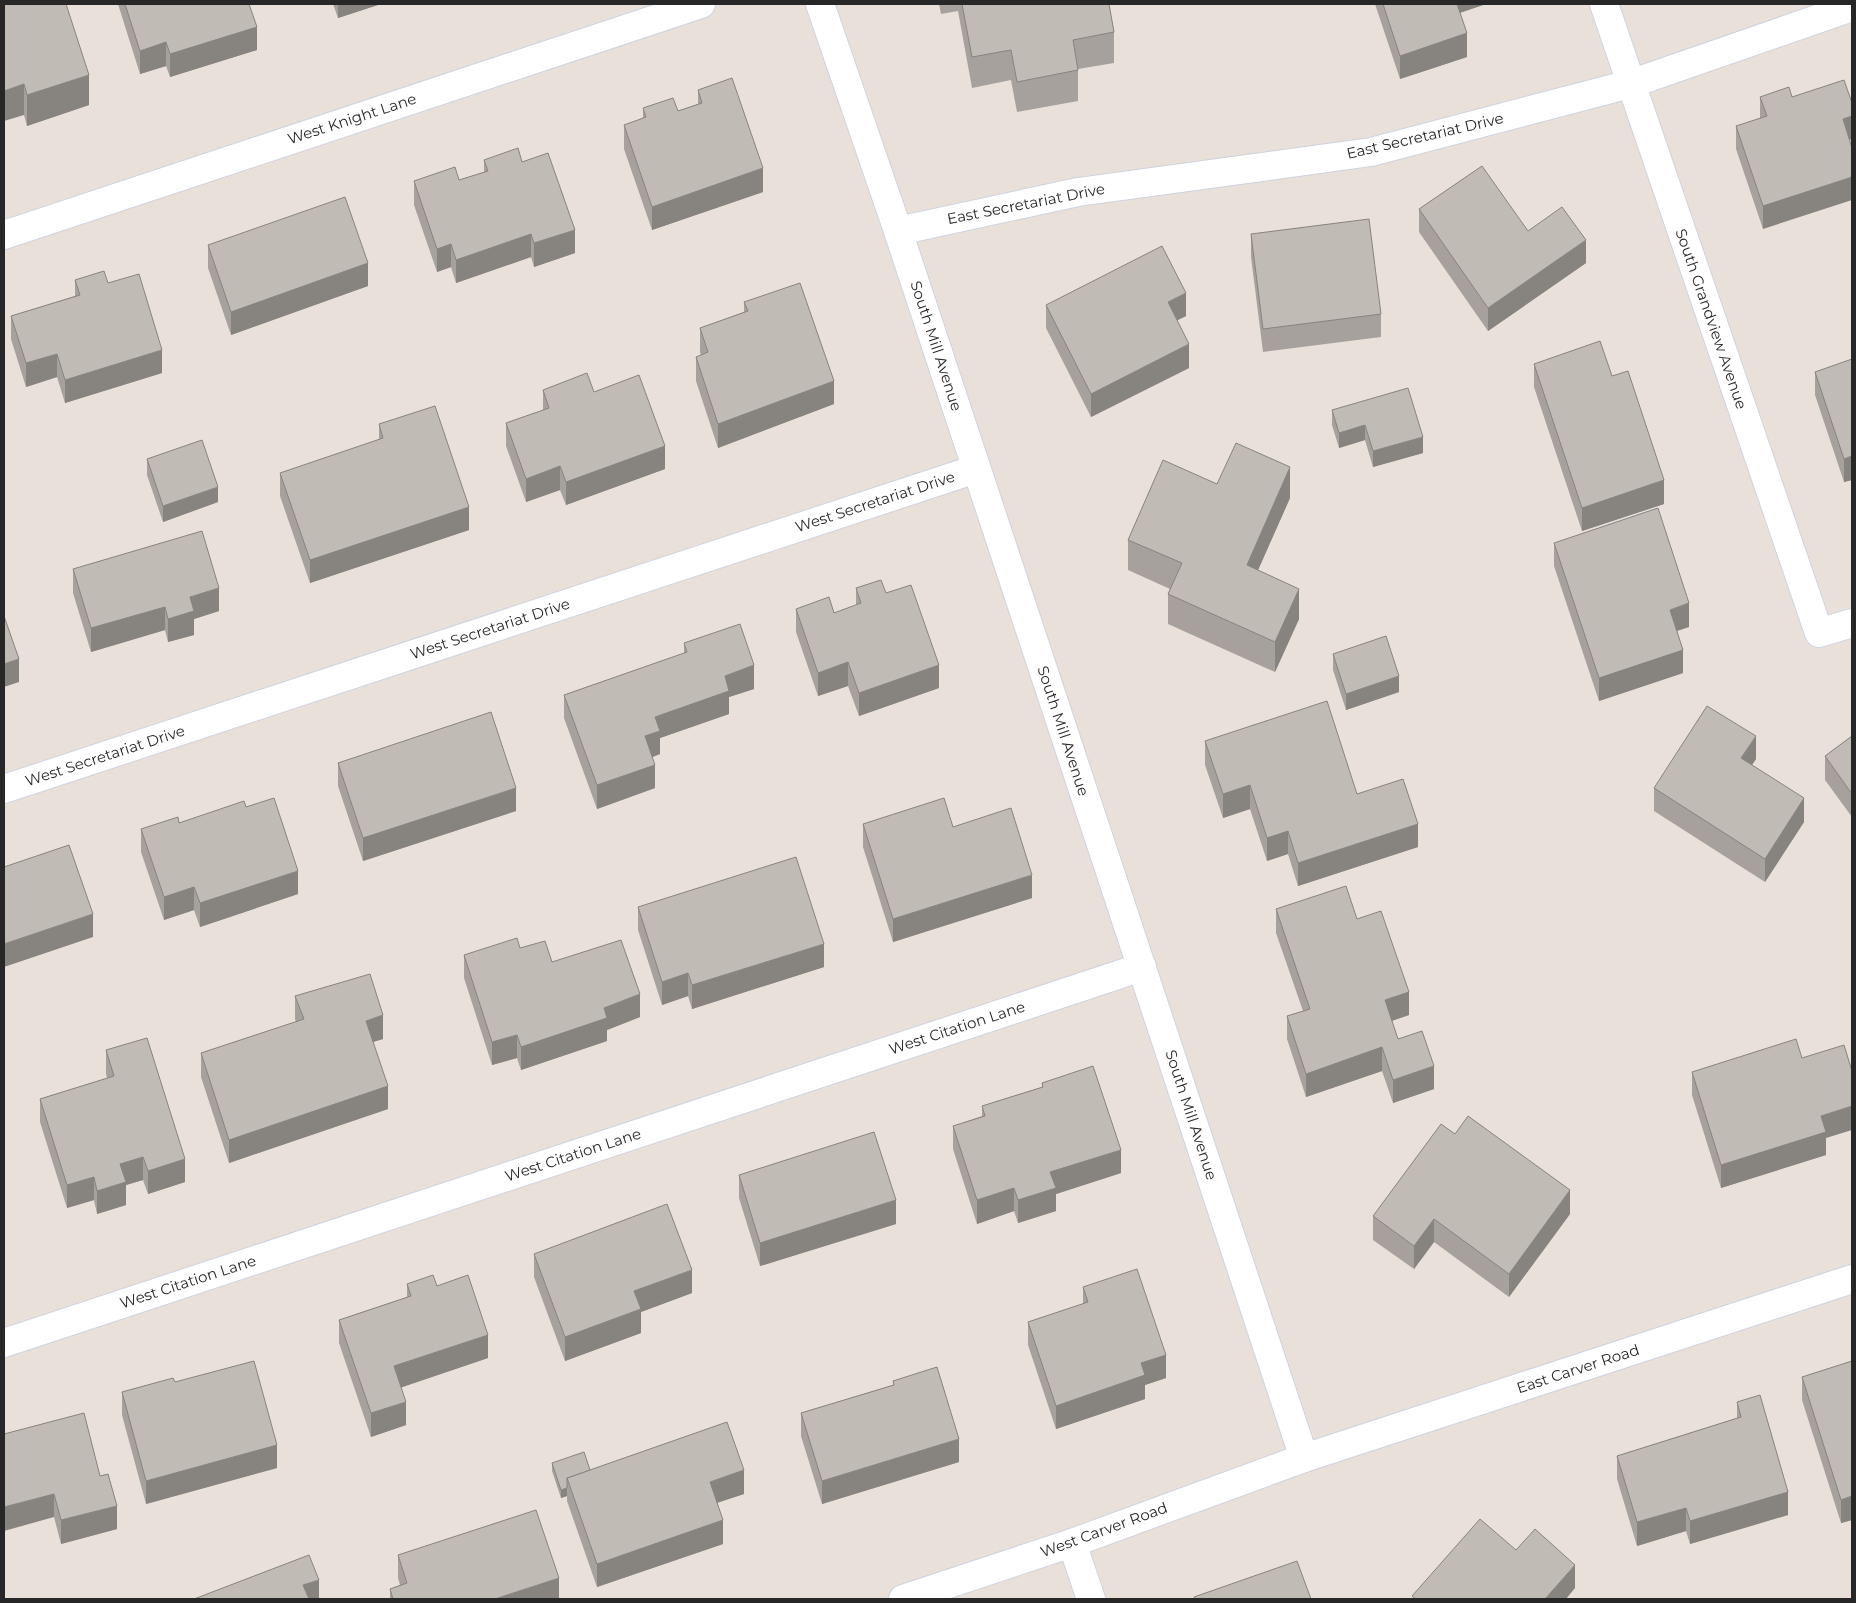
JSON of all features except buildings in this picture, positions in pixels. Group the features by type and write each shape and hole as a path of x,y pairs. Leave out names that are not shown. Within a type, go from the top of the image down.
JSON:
{"street":[{"name":"West Knight Lane","path":"4,235 701,4"},
{"name":"South Mill Avenue","path":"820,4 898,231 1304,1458"},
{"name":"South Grandview Avenue","path":"1604,4 1819,633 1852,623"},
{"name":"East Secretariat Drive","path":"898,231 1078,192 1371,152 1630,84 1852,7"},
{"name":"West Secretariat Drive","path":"4,789 976,469"},
{"name":"West Citation Lane","path":"4,1343 1142,967"},
{"name":"East Carver Road","path":"1304,1458 1852,1279"},
{"name":"West Carver Road","path":"903,1599 1072,1543 1304,1458"},
{"path":"1072,1543 1090,1599"}]}
